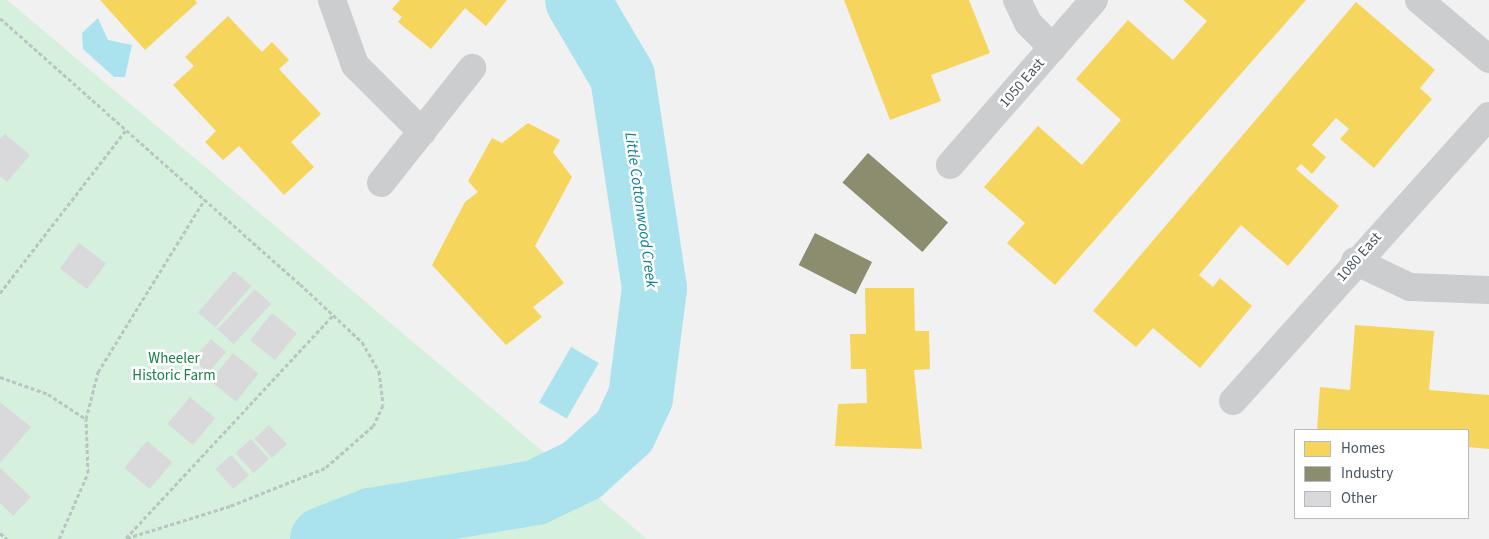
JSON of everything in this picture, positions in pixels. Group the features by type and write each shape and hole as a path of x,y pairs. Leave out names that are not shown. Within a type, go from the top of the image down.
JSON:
{"street":[{"path":"332,0 355,65 422,132"},
{"path":"1017,0 1028,22 1053,48"},
{"name":"1050 East","path":"950,165 1094,0"},
{"path":"1419,0 1489,59"},
{"path":"381,183 472,68"},
{"name":"1080 East","path":"1233,402 1355,261 1489,116"},
{"path":"1355,261 1410,287 1489,290"}],"path":[{"path":"0,18 333,315 362,342 379,370 383,405 373,426 325,468 230,506 125,539"},
{"path":"0,292 126,130"},
{"path":"59,539 88,473 86,419 98,372 204,199"},
{"path":"125,539 333,315"},
{"path":"0,376 48,394 86,419"},
{"path":"0,533 7,539"}],"green space":[{"name":"Wheeler Historic Farm","path":"0,0 7,0 647,539 0,539"}],"water":[{"path":"98,18 108,40 132,45 125,77 114,77 83,49 82,33"},
{"path":"571,347 599,363 567,418 539,402"}],"building: Homes":[{"path":"100,0 195,0 197,3 145,50"},
{"path":"400,0 507,0 486,26 465,8 431,49 398,22 402,17 392,9"},
{"path":"844,0 969,0 990,53 931,75 941,101 890,120"},
{"path":"1183,0 1306,0 1055,285 1007,243 1025,223 984,187 1038,126 1082,165 1121,120 1076,79 1128,20 1173,60 1207,21"},
{"path":"1356,2 1435,70 1420,88 1432,99 1374,168 1340,139 1349,129 1336,118 1312,145 1326,157 1312,174 1301,164 1296,169 1339,206 1288,266 1241,225 1199,275 1213,287 1220,278 1252,306 1200,368 1153,328 1136,347 1093,311"},
{"path":"228,16 262,52 272,42 289,60 279,69 321,114 291,142 314,167 284,195 239,146 223,160 205,142 216,131 173,85 194,66 185,57"},
{"path":"528,123 560,140 553,152 572,177 535,246 564,283 533,307 542,317 506,345 432,265 465,202 478,192 468,181 492,138 502,143"},
{"path":"865,288 914,288 915,331 929,331 930,369 914,370 922,449 835,446 838,404 867,403 866,369 851,369 850,334 866,334"},
{"path":"1355,325 1434,331 1429,390 1489,395 1489,449 1469,447 1469,429 1317,429 1320,387 1350,390"}],"building: Industry":[{"path":"868,153 948,223 922,252 842,182"},
{"path":"815,233 872,262 856,294 799,265"}],"building: Other":[{"path":"5,134 30,155 7,182 0,176 0,139"},
{"path":"79,243 106,263 87,289 60,269"},
{"path":"234,271 251,286 215,328 198,313"},
{"path":"255,289 271,304 234,344 217,329"},
{"path":"272,313 297,333 275,360 250,340"},
{"path":"211,339 226,352 208,372 193,359"},
{"path":"233,353 259,374 236,402 210,381"},
{"path":"190,397 215,418 193,445 168,424"},
{"path":"0,402 31,427 0,463"},
{"path":"269,425 287,444 272,458 254,439"},
{"path":"251,439 269,459 253,473 235,453"},
{"path":"147,441 172,462 150,489 125,468"},
{"path":"231,455 249,475 233,489 215,469"},
{"path":"0,468 31,497 13,516 0,503"}],"waterway":[{"name":"Little Cottonwood Creek","path":"322,539 370,520 535,492 581,470 624,431 640,397 654,288 622,76 577,0"}]}
